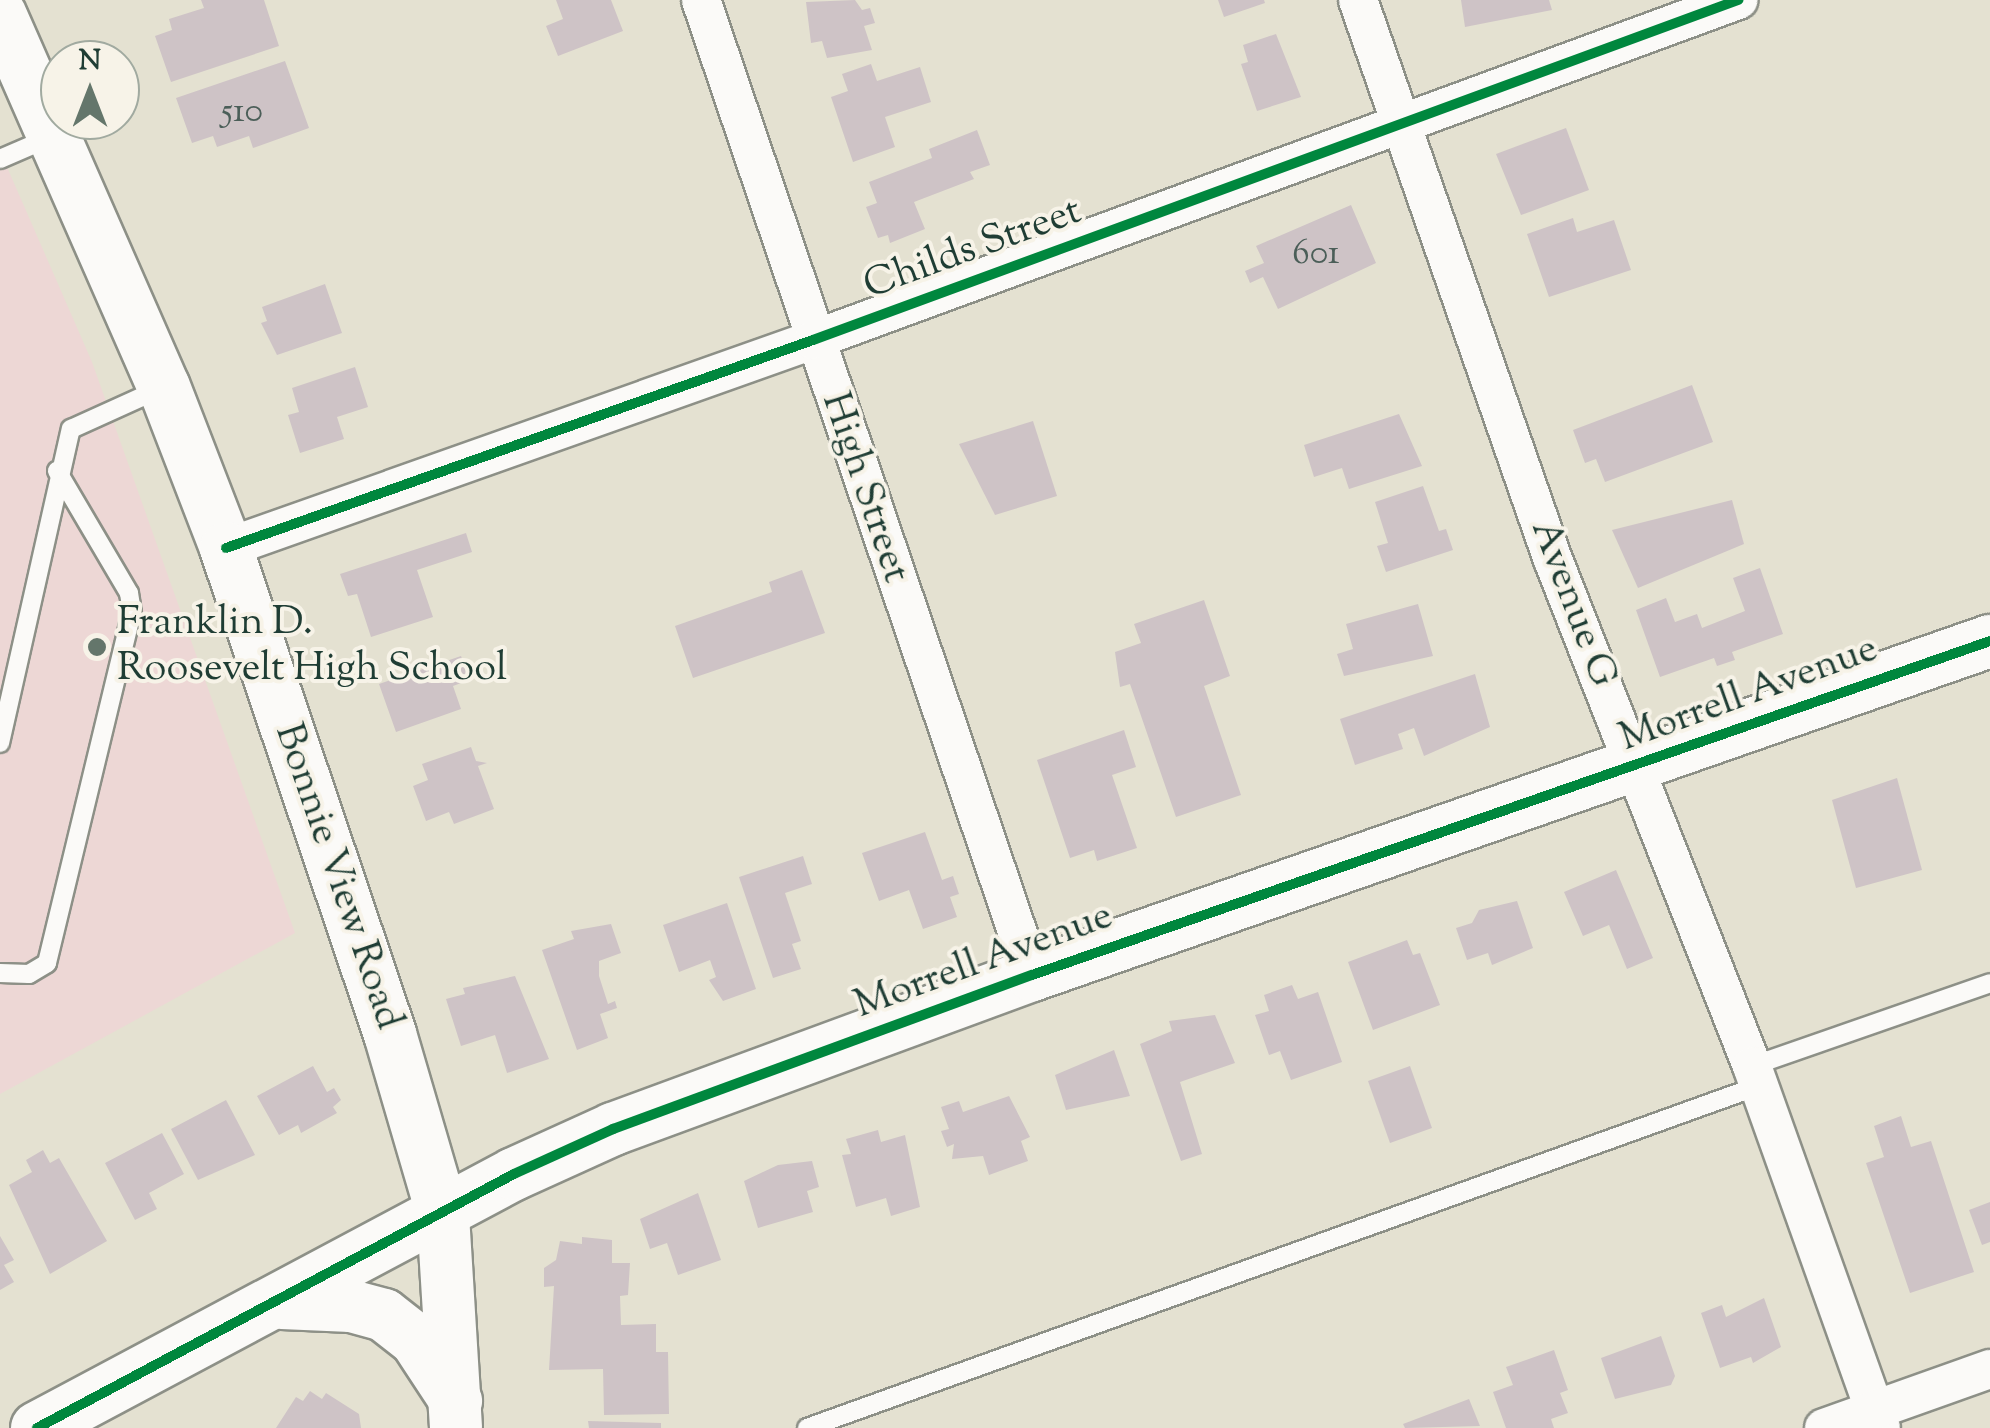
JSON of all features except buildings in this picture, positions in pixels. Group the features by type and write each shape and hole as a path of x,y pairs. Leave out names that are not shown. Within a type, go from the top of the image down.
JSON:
{"street":[{"name":"High Street","path":"701,0 813,340 1032,975"},
{"name":"Avenue G","path":"1358,0 1552,557 1755,1076 1878,1419"},
{"name":"Childs Street","path":"226,548 813,340 1738,0"},
{"name":"Bonnie View Road","path":"0,14 40,100"},
{"name":"Bonnie View Road","path":"58,140 164,387 226,548 390,1034 442,1215 456,1415"},
{"name":"Morrell Avenue","path":"36,1428 280,1303 514,1174 614,1130 1032,975 1636,768 1990,641"},
{"path":"280,1303 352,1306 384,1315 416,1340 456,1415"},
{"path":"1824,1428 1878,1419 1990,1369"}],"lane":[{"path":"0,158 44,140"},
{"path":"0,743 58,471 71,429 164,387"},
{"path":"0,972 29,974 47,963 132,612 129,592 58,471"},
{"path":"807,1428 1755,1076 1990,983"}],"shaded area":[{"name":"Franklin D. Roosevelt High School","path":"0,151 92,362 295,933 0,1094"}],"cycle path":[{"path":"226,548 813,340 1738,0"},
{"path":"37,1428 514,1174 613,1129 1032,975 1990,641"}],"place":[{"name":"Franklin D. Roosevelt High School","path":"97,647"}]}
